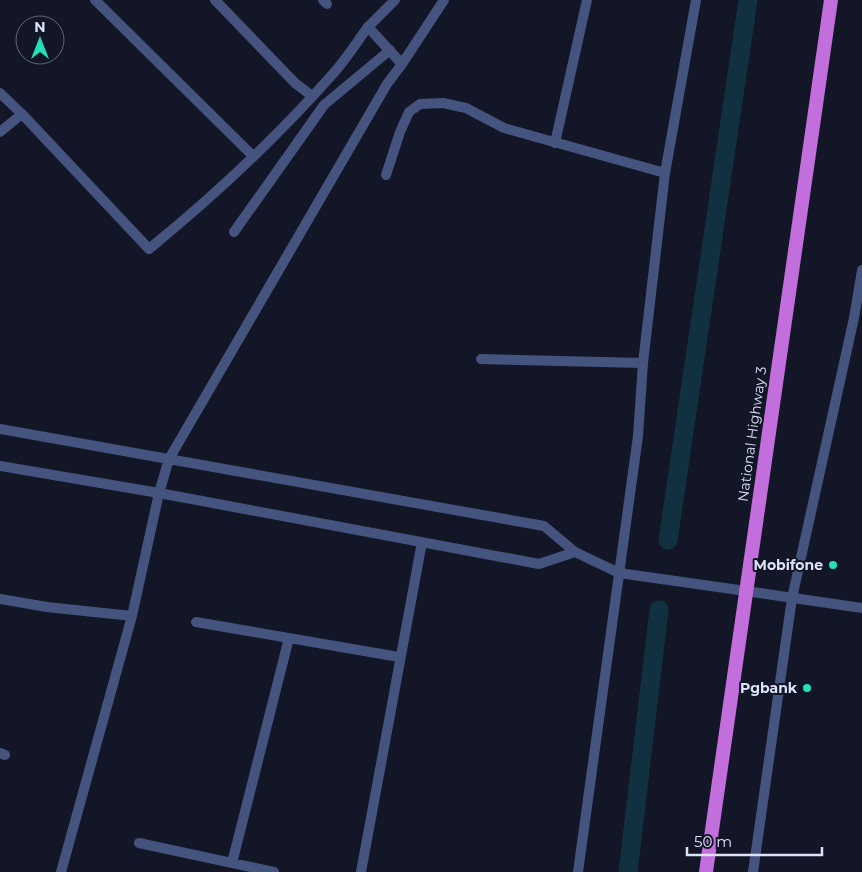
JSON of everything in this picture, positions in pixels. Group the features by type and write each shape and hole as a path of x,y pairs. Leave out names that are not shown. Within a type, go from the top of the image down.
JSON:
{"highway":[{"name":"National Highway 3","path":"706,872 831,0"}],"street":[{"path":"95,0 253,156"},
{"path":"215,0 295,83 312,96"},
{"path":"0,93 149,249 195,212 253,156 332,75 368,27 394,0"},
{"path":"61,872 132,616 168,459 386,84 402,64 444,0"},
{"path":"555,143 588,0"},
{"path":"578,872 638,436 643,363 665,173 696,0"},
{"path":"368,27 402,64"},
{"path":"234,232 324,106 390,50"},
{"path":"386,175 400,132 409,112 420,104 443,103 466,108 504,128 665,173"},
{"path":"0,132 22,114"},
{"path":"754,872 792,598 858,319 862,270"},
{"path":"481,359 643,363"},
{"path":"0,429 544,526 574,552 618,573 862,608"},
{"path":"0,466 159,493 539,564 574,552"},
{"path":"361,872 399,657 422,542"},
{"path":"0,599 47,607 132,616"},
{"path":"196,622 399,657"},
{"path":"232,863 289,638"},
{"path":"138,843 274,872"}],"waterway":[{"path":"668,540 748,0"},
{"path":"628,872 659,610"}],"place":[{"name":"Mobifone","path":"833,565"},
{"name":"Pgbank","path":"807,688"}]}
